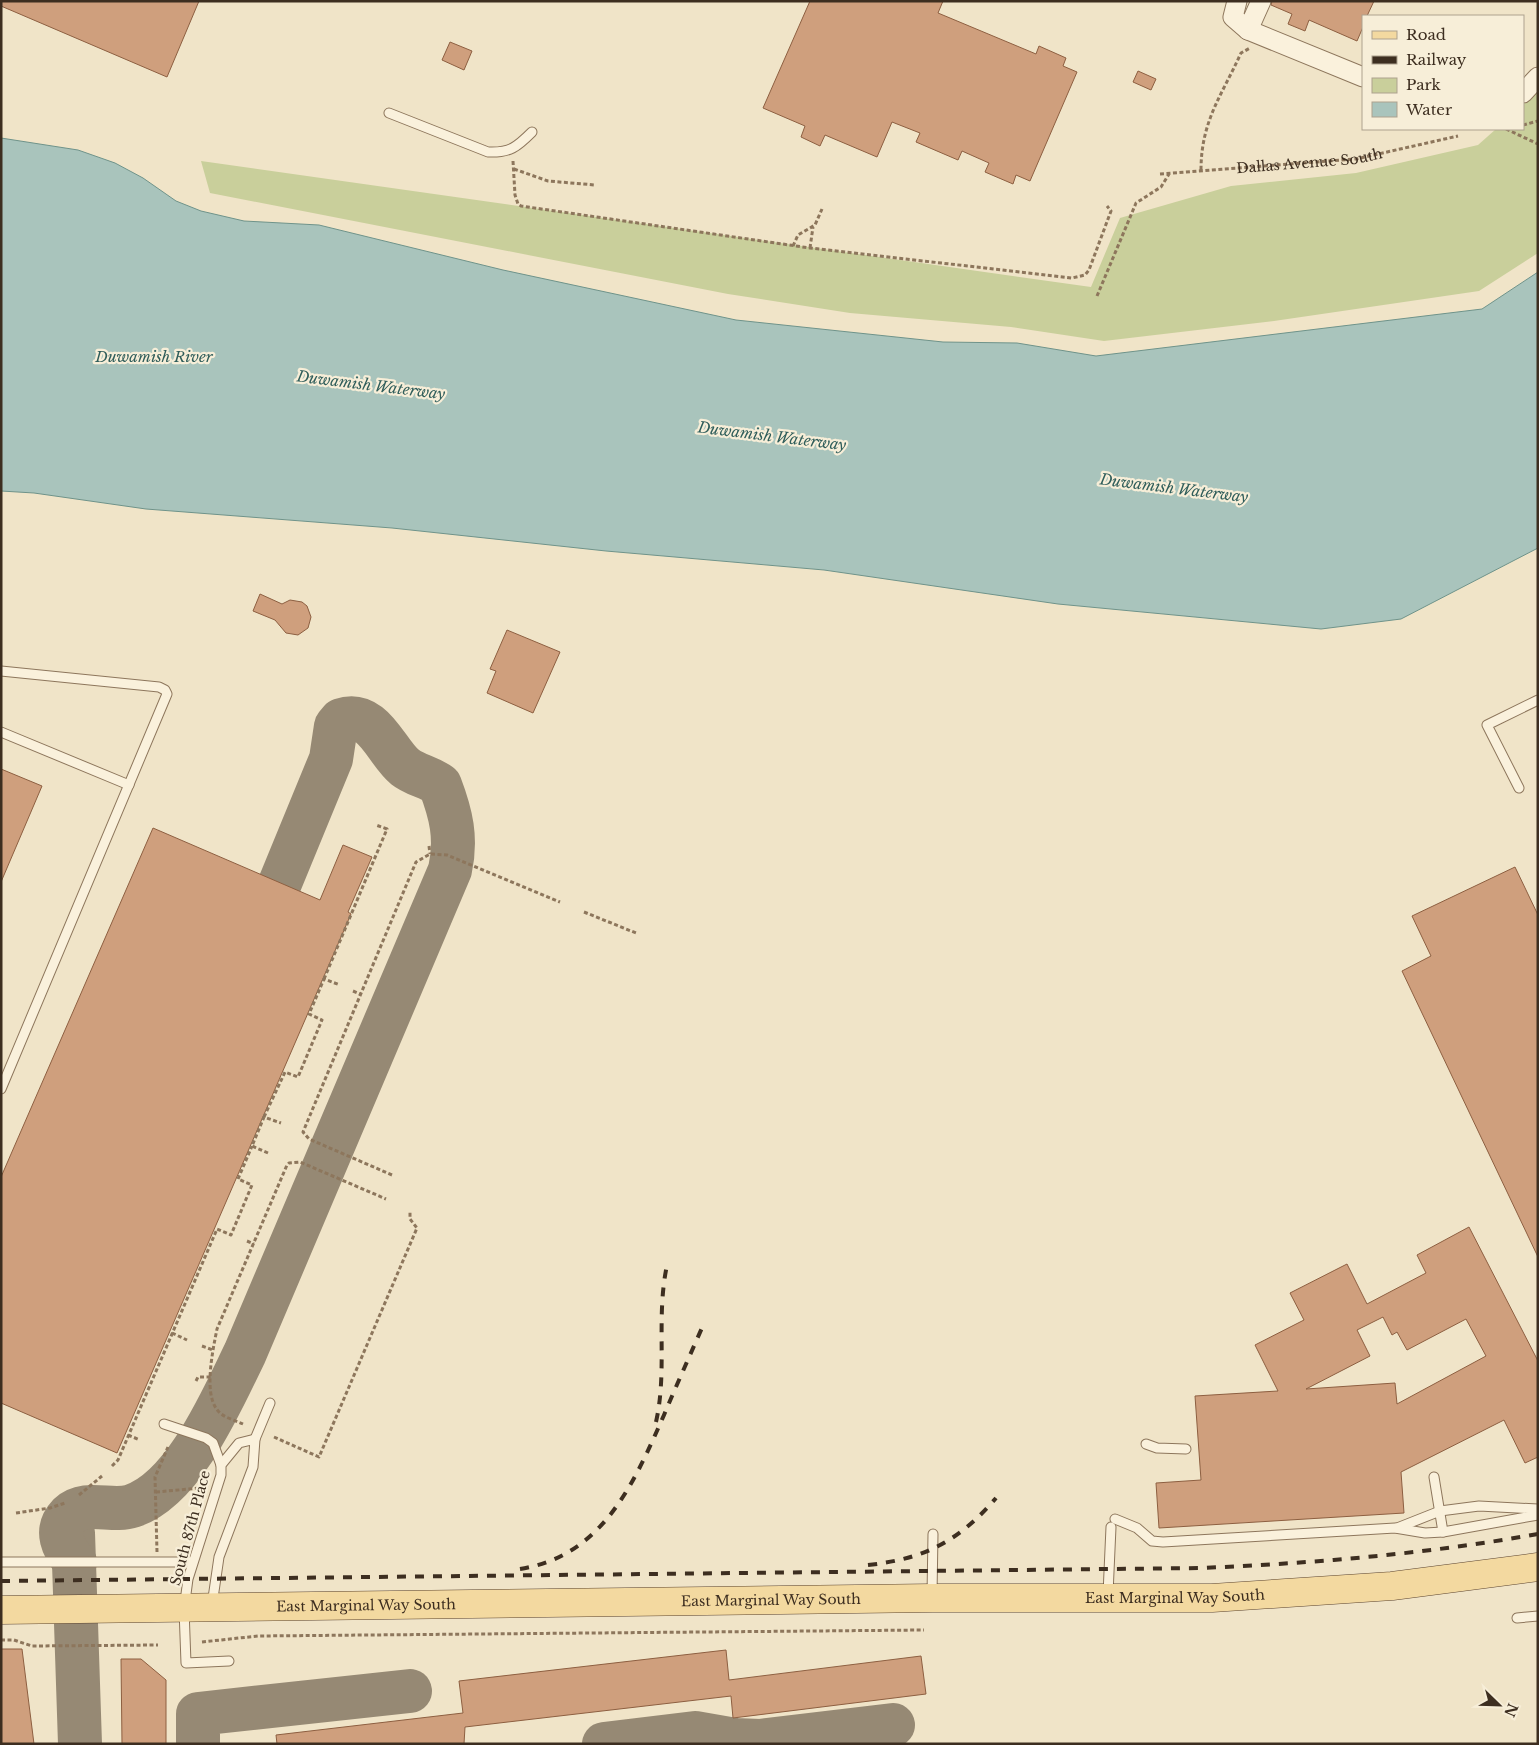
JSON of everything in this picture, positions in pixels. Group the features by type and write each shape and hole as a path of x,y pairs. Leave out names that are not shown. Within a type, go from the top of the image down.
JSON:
{"main road":[{"name":"East Marginal Way South","path":"1,1610 932,1598 1212,1598 1392,1586 1538,1567"}],"street":[{"path":"1250,39 1261,1"},
{"path":"1235,4 1233,17 1250,39 1362,78"},
{"path":"1524,92 1538,77"}],"lane":[{"path":"389,112 488,152 504,153 532,132"},
{"path":"1,671 159,687 165,690 167,694 1,1089"},
{"path":"1519,788 1487,725 1538,700"},
{"path":"1,732 129,785"},
{"path":"212,1608 219,1557 253,1467 255,1439 270,1403"},
{"path":"164,1424 206,1438 213,1443 221,1465"},
{"name":"South 87th Place","path":"229,1661 186,1663 184,1609 192,1562 221,1475 221,1465 239,1443 255,1439"},
{"path":"1146,1444 1157,1448 1186,1450"},
{"path":"1434,1477 1444,1532"},
{"path":"1395,1528 1440,1511 1479,1506 1538,1508"},
{"path":"1108,1598 1113,1523 1137,1528 1152,1541 1163,1542 1395,1528 1425,1534 1538,1515"},
{"path":"932,1598 933,1534"},
{"path":"1,1562 192,1562"},
{"path":"1517,1618 1538,1616"}],"path":[{"path":"1201,170 1201,152 1208,121 1241,53 1250,39"},
{"path":"1524,125 1538,121"},
{"path":"1508,130 1538,144"},
{"name":"Dallas Avenue South","path":"1160,174 1356,159 1458,136"},
{"path":"513,148 515,195 518,204 521,206 793,246 1072,278 1085,275 1089,270 1111,211 1108,206"},
{"path":"514,168 548,181 595,185"},
{"path":"1097,296 1136,203 1162,187 1170,173"},
{"path":"810,248 813,226 822,209"},
{"path":"793,246 798,235 813,226"},
{"path":"112,1466 128,1435 217,1229 231,1235 252,1185 238,1179 284,1072 298,1077 322,1020 309,1014 387,830 376,825"},
{"path":"428,846 430,854"},
{"path":"392,1175 309,1138 303,1132 416,862 430,854 453,857 560,902"},
{"path":"584,912 636,934"},
{"path":"324,979 340,985"},
{"path":"353,991 360,994"},
{"path":"264,1117 280,1123"},
{"path":"252,1146 268,1153"},
{"path":"243,1424 224,1416 215,1407 211,1377 213,1350 217,1330 289,1163 300,1162 386,1199"},
{"path":"274,1437 319,1457 417,1228 410,1219 410,1211"},
{"path":"247,1241 254,1244"},
{"path":"172,1333 187,1340"},
{"path":"202,1346 213,1350"},
{"path":"196,1381 198,1377 211,1377"},
{"path":"128,1435 140,1440"},
{"path":"158,1562 155,1478 166,1450"},
{"path":"79,1495 102,1476"},
{"path":"156,1492 204,1489"},
{"path":"16,1513 50,1508 64,1503"},
{"path":"202,1642 287,1636 924,1630"},
{"path":"1,1640 14,1640 32,1646 158,1644"}],"green space":[{"path":"1538,90 1538,253 1479,291 1274,321 1104,341 1011,327 850,313 728,294 210,193 201,161 1091,287 1120,218 1231,186 1356,173 1478,145 1495,130 1524,130 1524,103"}],"water":[{"name":"Duwamish River","path":"1,138 78,150 115,163 143,178 176,201 201,211 244,221 319,225 503,270 736,320 943,342 1017,343 1096,356 1482,309 1538,272 1538,548 1401,619 1321,629 1058,604 824,570 606,551 392,528 146,509 34,493 1,491"}],"building":[{"path":"1,1 199,1 167,77 1,6"},
{"path":"810,1 943,1 938,13 1036,54 1039,46 1066,58 1063,66 1077,72 1030,181 1016,175 1013,184 985,172 989,163 962,151 958,160 916,142 920,133 892,122 877,157 825,135 820,146 801,137 805,126 763,108"},
{"path":"1272,1 1374,1 1367,15 1362,15 1362,29 1357,41 1309,20 1305,31 1288,24 1292,14 1271,5"},
{"path":"450,42 472,51 464,70 442,60"},
{"path":"1138,71 1156,79 1151,90 1133,82"},
{"path":"260,594 282,604 290,600 302,602 307,606 311,617 308,628 298,635 286,633 275,620 253,611"},
{"path":"507,630 560,652 533,713 487,693 496,671 490,669"},
{"path":"1,769 42,786 1,882"},
{"path":"153,828 320,900 343,845 372,857 348,912 351,914 117,1453 1,1403 1,1177"},
{"path":"1515,867 1538,915 1538,1257 1402,971 1431,956 1412,916"},
{"path":"1469,1227 1538,1361 1538,1457 1525,1463 1504,1420 1401,1472 1404,1513 1159,1528 1156,1483 1201,1480 1195,1396 1278,1391 1255,1345 1304,1320 1290,1293 1347,1264 1367,1304 1426,1273 1417,1255","holes":["1383,1317 1392,1335 1397,1332 1407,1350 1466,1319 1486,1356 1397,1404 1395,1383 1306,1389 1370,1356 1357,1330"]},
{"path":"1,1649 22,1649 34,1744 1,1744"},
{"path":"726,1650 729,1680 921,1656 926,1694 733,1718 731,1696 465,1727 464,1744 277,1744 276,1735 463,1713 459,1681"},
{"path":"121,1659 141,1659 166,1680 166,1744 122,1744"}],"taxiway":[{"path":"75,1562 67,1551 62,1539 61,1533 64,1521 76,1510 83,1508 124,1508 132,1506 151,1496 168,1482 185,1463 213,1418 245,1353 450,870 453,847 452,826 440,785 405,767 371,726 352,718 341,720 336,726 331,759 280,883"},
{"path":"73,1533 80,1744"},
{"path":"198,1744 198,1714 410,1691"},
{"path":"604,1744 695,1733 735,1740 760,1741 893,1725"}],"railway":[{"path":"656,1422 661,1382 662,1301 668,1261"},
{"path":"520,1569 549,1561 573,1549 594,1532 612,1513 641,1466 705,1321"},
{"path":"868,1565 907,1558 924,1553 940,1545 968,1526 996,1498"},
{"path":"1,1581 1202,1568 1370,1557 1538,1534"}],"water label":[{"name":"Duwamish Waterway","path":"371,385"},
{"name":"Duwamish Waterway","path":"772,436"},
{"name":"Duwamish Waterway","path":"1174,488"}]}
